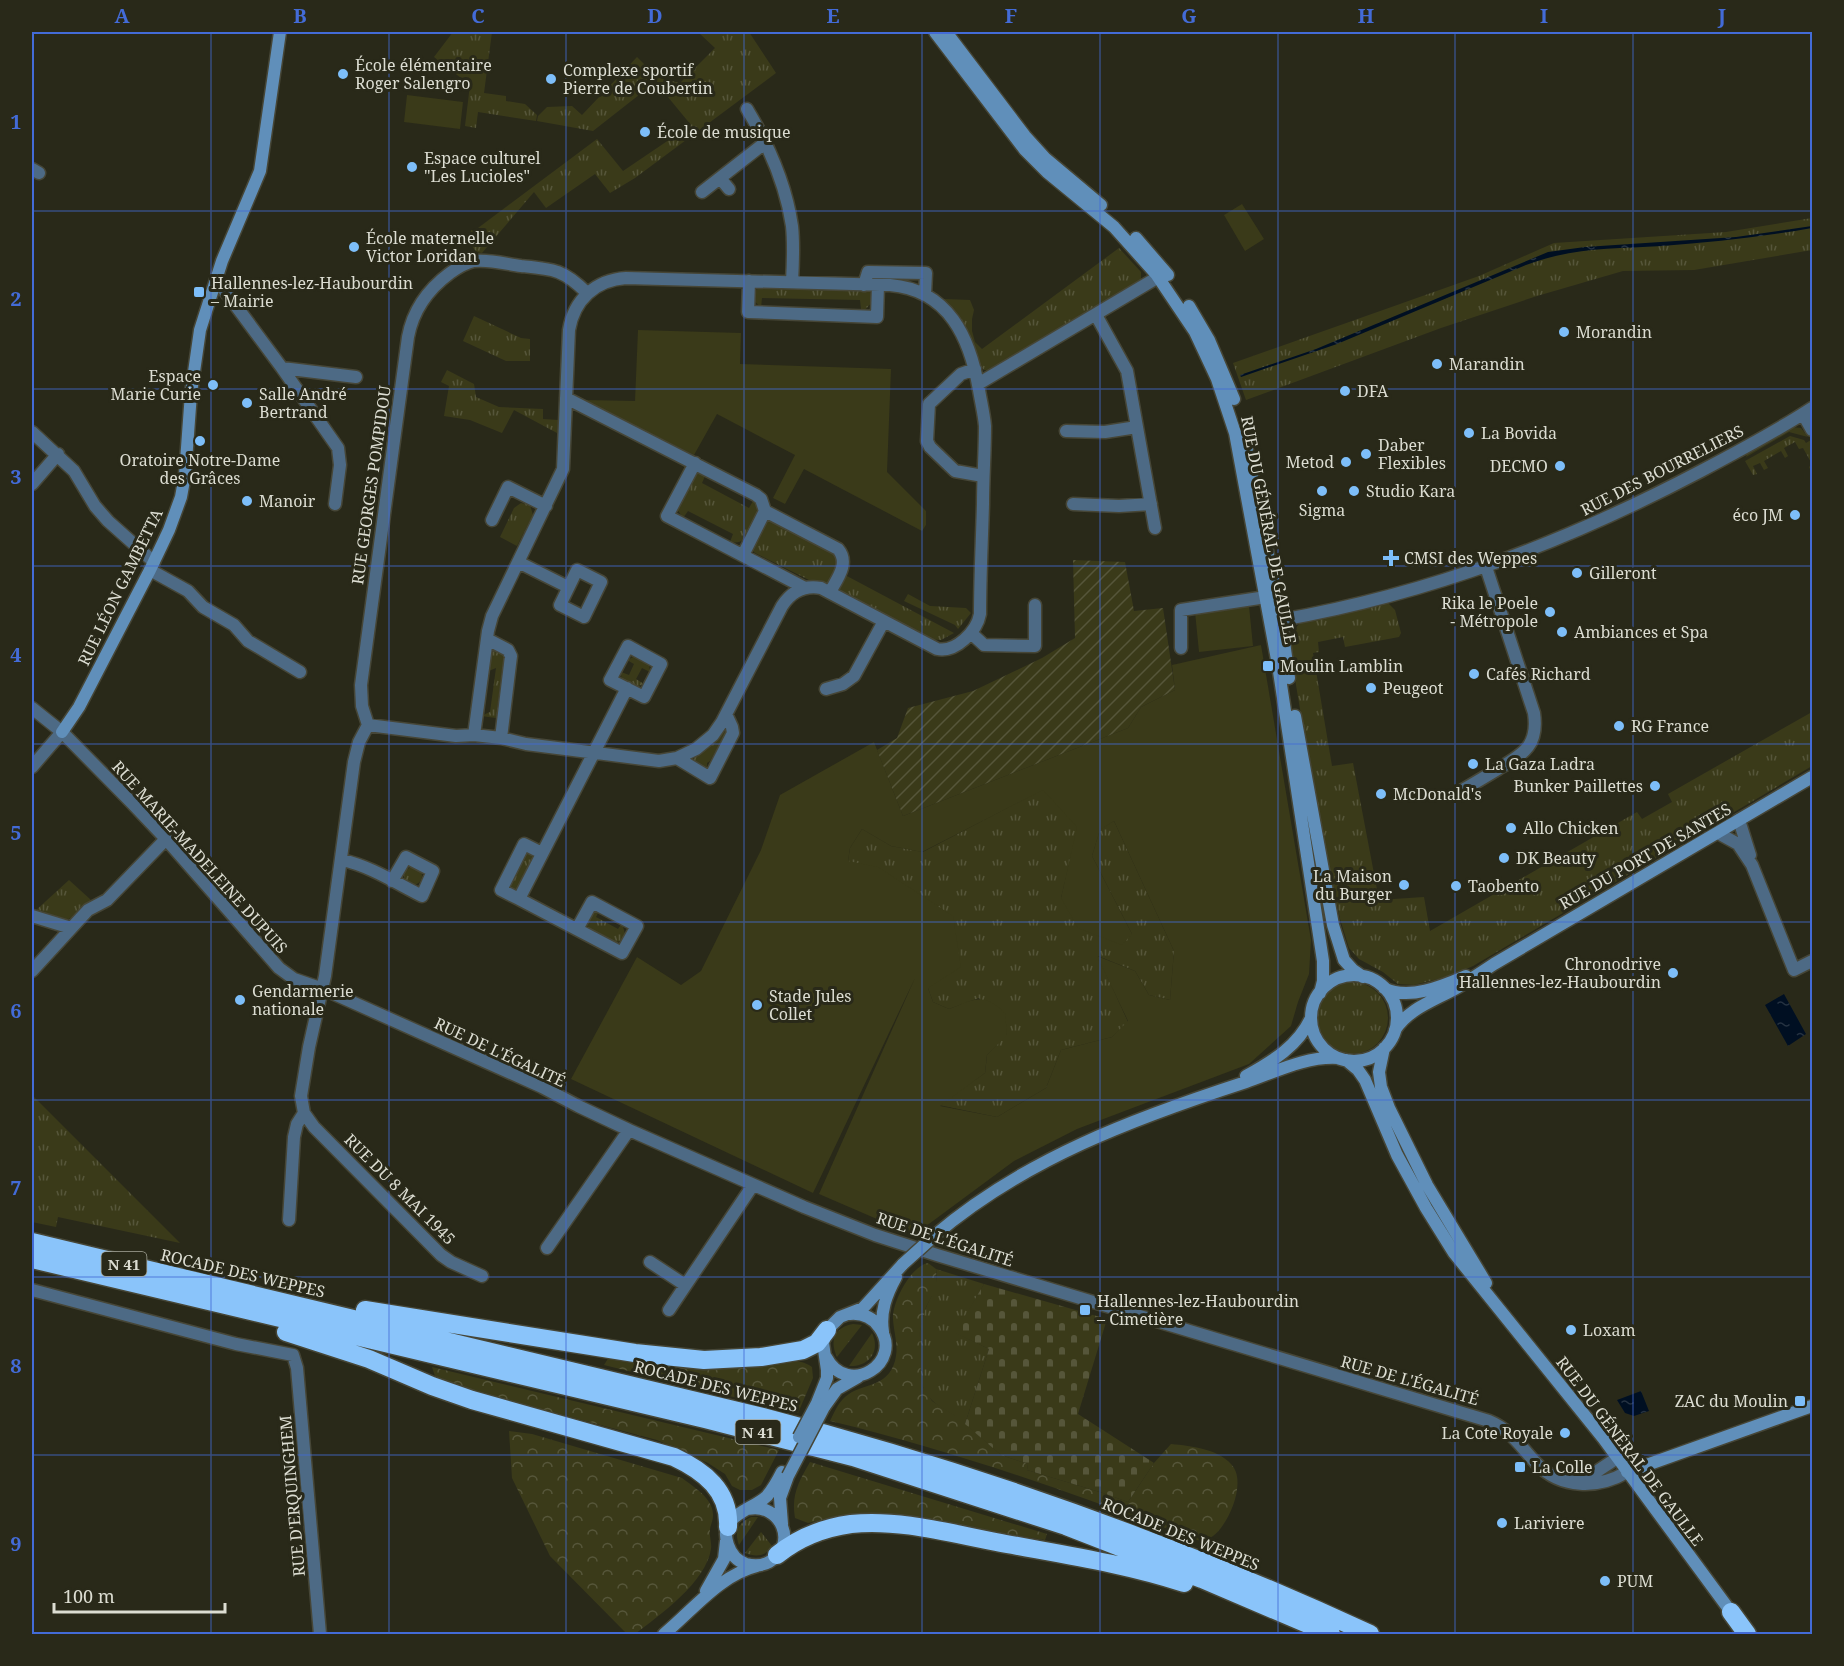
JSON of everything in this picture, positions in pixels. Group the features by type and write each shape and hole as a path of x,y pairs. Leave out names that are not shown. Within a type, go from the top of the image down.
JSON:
{"highway":[{"name":"ROCADE DES WEPPES","path":"32,1242 763,1417 945,1469 1148,1540 1293,1600 1370,1635"},
{"name":"ROCADE DES WEPPES","path":"32,1259 726,1425 853,1458 1066,1526 1202,1579 1331,1635"},
{"path":"216,1286 288,1295 416,1319 685,1359 737,1359 795,1351 817,1343 827,1330"},
{"path":"165,1291 219,1312 359,1355 472,1400 674,1457 696,1468 713,1483 724,1499 728,1515 727,1532"},
{"path":"777,1555 798,1540 819,1530 866,1523 894,1524 1139,1570 1204,1590 1325,1635"},
{"path":"1731,1612 1747,1635"}],"main road":[{"name":"RUE LÉON GAMBETTA","path":"62,732 79,707 152,566 172,522 183,490 198,340 207,303 260,171 280,32"},
{"name":"RUE DU GÉNÉRAL DE GAULLE","path":"935,32 1025,150 1047,172 1114,227 1162,275 1209,340 1232,394 1244,439 1281,620 1287,669 1333,925 1344,960 1362,977"},
{"name":"RUE DU GÉNÉRAL DE GAULLE","path":"946,32 1036,148 1119,221 1150,253 1195,332 1224,397 1235,433 1288,720 1322,950 1323,975 1320,993"},
{"path":"1259,563 1268,579 1275,613 1281,620"},
{"name":"RUE DU PORT DE SANTES","path":"1395,1030 1407,1015 1812,777"},
{"name":"RUE DU PORT DE SANTES","path":"1382,987 1398,992 1425,990 1455,981 1494,964"},
{"path":"690,1612 721,1567 726,1553 727,1532 735,1515 766,1497 785,1474 820,1406 827,1378 823,1343 827,1330 836,1320 868,1304 903,1264 934,1236 984,1197 1037,1164 1089,1140 1212,1092 1311,1060 1367,1059 1384,1048 1395,1030 1396,1017 1394,1005 1382,987 1362,977 1349,976 1337,979 1320,993 1313,1005 1311,1018 1318,1042 1327,1052 1342,1059"},
{"path":"1212,1092 1259,1068 1286,1050 1299,1038 1311,1018"},
{"name":"RUE DU GÉNÉRAL DE GAULLE","path":"1384,1048 1379,1077 1389,1108 1427,1185 1502,1310"},
{"name":"RUE DU GÉNÉRAL DE GAULLE","path":"1342,1059 1363,1076 1397,1155 1441,1233 1466,1269 1502,1310 1617,1458 1731,1612"},
{"path":"820,1406 837,1389 875,1368 883,1357 885,1347 882,1314 903,1264"},
{"path":"849,1314 867,1317 875,1322 883,1333"},
{"path":"824,1352 830,1364 840,1373 853,1376 863,1375"},
{"path":"1627,1472 1812,1406"},
{"path":"664,1635 732,1576 770,1562 777,1555 783,1543 780,1498 785,1474"},
{"path":"748,1509 759,1508 768,1511 776,1516 783,1529"},
{"path":"727,1532 730,1551 737,1559 747,1564 761,1565"}],"street":[{"path":"747,109 766,142 790,217 793,245 792,282"},
{"path":"702,192 766,142"},
{"path":"720,178 729,189"},
{"name":"RUE GEORGES POMPIDOU","path":"368,725 362,706 361,685 408,338 417,310 435,285 461,266 476,261 555,270 571,278 587,293"},
{"path":"864,285 867,272 926,273 925,295"},
{"path":"978,384 1162,275"},
{"path":"289,1220 294,1137 297,1124 304,1113 301,1096 309,1047 323,989 354,762 359,742 368,725 456,736 501,738 526,744 653,761 677,759 696,750 707,741 726,714 785,600 793,593 805,588 816,587 830,592 937,650 944,651 979,620 985,424 969,349 960,328 945,310 925,295 904,287 878,285 626,278 608,281 587,293 574,311 570,324 564,463 546,506 492,616 474,735"},
{"path":"216,279 338,448 340,465 335,504"},
{"path":"749,281 748,312 877,316 878,285"},
{"path":"1096,315 1121,357 1126,371 1155,528"},
{"path":"282,368 356,377"},
{"path":"975,369 961,374 929,404 927,441 930,447 955,471 983,476"},
{"path":"566,398 759,497 765,511 743,555"},
{"path":"1808,411 1812,430"},
{"name":"RUE DES BOURRELIERS","path":"1281,620 1366,602 1486,567 1558,539 1636,505 1808,411"},
{"path":"1066,431 1105,432 1137,427"},
{"path":"32,432 58,454 81,480 95,506 152,566 188,591 203,607 234,625 248,641 300,672"},
{"path":"32,484 58,454"},
{"path":"695,463 668,516 805,588"},
{"path":"492,520 508,487 546,506"},
{"path":"1073,504 1119,506 1151,504"},
{"path":"765,511 841,552 843,566 830,592"},
{"path":"518,562 568,587"},
{"path":"1461,791 1521,756 1533,741 1535,732 1534,713 1486,567"},
{"path":"1181,648 1181,610 1266,597"},
{"path":"964,635 984,645 1035,646 1035,605"},
{"path":"825,689 843,684 854,676 884,621"},
{"path":"487,639 508,650 511,656 501,738"},
{"path":"627,646 662,664 644,697 627,688 610,680 627,646"},
{"path":"519,899 627,688"},
{"name":"RUE MARIE-MADELEINE DUPUIS","path":"32,708 62,732 166,839 279,968 294,979 323,989"},
{"path":"677,759 710,778 732,733 732,726 726,714"},
{"path":"32,767 62,732"},
{"path":"1739,820 1752,865 1794,970 1812,961"},
{"path":"1718,833 1738,844 1752,865"},
{"path":"32,971 92,906 107,900 166,839"},
{"path":"542,853 524,844 501,890 622,953 637,926 592,902 577,929"},
{"path":"342,860 360,865 392,881"},
{"path":"32,916 71,928"},
{"name":"RUE DE L'ÉGALITÉ","path":"323,989 753,1185 826,1216 915,1249 1484,1419 1506,1430 1541,1467 1554,1476 1588,1485 1615,1478 1627,1472"},
{"name":"RUE DU 8 MAI 1945","path":"304,1113 314,1127 441,1255 482,1276"},
{"path":"547,1248 629,1130"},
{"path":"669,1310 753,1185"},
{"path":"650,1262 685,1285"},
{"name":"RUE D'ERQUINGHEM","path":"32,1290 236,1344 293,1355 297,1368 320,1635"},
{"path":"1567,1480 1593,1474 1617,1458"}],"green space":[{"path":"453,32 492,32 484,93 506,96 506,101 525,104 537,115 536,121 478,112 476,128 465,126 470,85 434,57"},
{"path":"698,32 749,32 776,73 635,178 610,193 595,174 546,208 534,192 482,253 476,252 469,241 471,230 474,231 597,139 623,171 691,125 663,91 644,91 593,131 537,121 538,116 547,107 572,106 582,115 637,57 651,76 680,83 715,48"},
{"path":"407,95 463,102 460,129 404,122"},
{"path":"1242,204 1264,239 1245,251 1224,215"},
{"path":"1812,218 1812,250 1694,270 1623,271 1537,296 1441,328 1246,400 1233,363 1479,276 1554,243 1726,232"},
{"path":"1119,248 1141,272 1141,279 1138,283 991,370 984,370 980,365 965,326 943,299 970,300 974,310 972,331 975,342 982,349"},
{"path":"760,287 865,289 870,292 873,301 865,310 861,309 860,300 762,298 761,307 754,301 753,293"},
{"path":"474,316 521,338 530,339 530,361 506,361 463,341"},
{"path":"638,330 741,333 740,364 891,369 887,472 926,511 926,525 922,531 804,469 785,504 773,498 795,455 717,414 694,455 584,400 635,401"},
{"path":"447,370 474,384 476,397 499,407 543,409 543,419 558,420 557,433 514,410 502,433 470,420 444,416 449,386 441,382"},
{"path":"1791,427 1801,428 1808,437 1789,432 1746,457 1748,451"},
{"path":"1790,436 1804,440 1806,443 1811,440 1812,464 1803,448 1799,449 1795,442 1784,448 1788,456 1785,458 1781,451 1764,461 1768,468 1764,470 1760,463 1753,466 1757,474 1753,475 1745,461"},
{"path":"696,474 705,476 702,483 749,508 753,501 757,502 754,522 750,532 742,540 730,542 733,534 688,511 683,518 677,509 692,477"},
{"path":"521,503 530,505 533,515 517,546 500,537 514,508"},
{"path":"772,520 833,551 840,563 834,575 825,583 817,584 755,553 752,546 766,522"},
{"path":"1073,560 1125,562 1134,611 1163,608 1175,690 1141,707 1128,728 903,816 877,750 897,738 908,708 973,691 1042,658 1075,638"},
{"path":"845,575 954,633 941,640 927,639 835,592"},
{"path":"908,594 930,606 966,608 971,613 958,629 955,625 904,601"},
{"path":"1388,603 1395,610 1401,633 1399,637 1345,647 1343,637 1318,642 1319,652 1313,653 1332,766 1353,763 1379,900 1424,897 1430,931 1637,812 1642,819 1672,802 1668,794 1812,712 1812,766 1473,966 1450,976 1414,985 1398,984 1383,972 1359,959 1349,948 1340,919 1314,793 1292,661 1291,633 1302,621"},
{"path":"1249,606 1253,646 1199,652 1195,612"},
{"path":"1261,645 1311,940 1309,974 1291,1026 1249,1064 1077,1129 1014,1161 914,1235 819,1194 915,978 813,1193 571,1079 637,957 681,985 701,971 761,850 780,795 874,742 903,816 1128,728 1141,707 1175,690 1172,665","holes":["1043,790 1077,827 1061,898 1078,928 1122,945 1132,934 1092,856 1100,830 1114,821 1174,951 1170,1000 1149,995 1135,971 1097,956 1128,1021 1112,1037 1061,1050 1046,1088 997,1117 940,1106 985,1073 987,1055 1007,1035 1005,1013 990,1002 978,999 949,1009 933,1002 928,988 961,967 953,916 878,867 848,861 850,848 862,829 891,846 922,852"]},
{"path":"494,651 504,653 507,666 502,670 496,718 481,716 490,712 496,668 486,672 491,653"},
{"path":"635,656 649,663 650,672 642,668 636,679 644,684 636,687 625,682 621,675 621,672 629,675 634,664 627,660"},
{"path":"724,727 728,728 723,742 721,741 707,763 707,768 693,762 695,755"},
{"path":"1043,789 1078,827 1061,898 1132,934 1092,856 1100,829 1114,821 1174,951 1170,1000 1149,995 1135,971 1098,956 1128,1022 1112,1037 1061,1050 1046,1088 997,1117 939,1105 985,1073 987,1055 1007,1034 979,998 949,1009 933,1002 928,988 848,861 850,848 862,829 891,846 923,852"},
{"path":"526,852 535,855 518,889 513,891 509,886"},
{"path":"413,867 419,870 422,876 419,882 413,885 407,882 404,876 407,870"},
{"path":"69,880 91,900 76,914 66,920 60,920 34,912"},
{"path":"594,911 599,911 596,917 618,929 622,923 625,934 621,941 612,943 587,929 586,924"},
{"path":"1352,982 1372,988 1382,998 1388,1018 1382,1038 1372,1048 1352,1054 1332,1048 1322,1038 1316,1018 1322,998 1332,988"},
{"path":"32,1095 180,1243 58,1217 56,1227 32,1222"},
{"path":"928,1263 936,1269 937,1286 926,1307 920,1331 919,1358 923,1387 932,1401 959,1418 1001,1455 1028,1464 1027,1470 1128,1502 1154,1463 1171,1444 1197,1447 1214,1453 1229,1462 1237,1476 1233,1505 1219,1531 1200,1541 970,1460 830,1421 845,1397 880,1381 891,1370 897,1350 893,1319 899,1295 915,1271"},
{"path":"936,1269 984,1284 956,1333 989,1349 965,1424 928,1396 921,1380 918,1358 919,1335 925,1311 933,1294 937,1276"},
{"path":"984,1284 1107,1319 1078,1414 1154,1463 1128,1502 1027,1470 1028,1464 1001,1455 965,1424 989,1349 955,1333"},
{"path":"853,1324 862,1325 837,1357 834,1345 835,1335 842,1328"},
{"path":"872,1333 875,1346 871,1357 862,1364 849,1366"},
{"path":"609,1357 694,1369 729,1369 789,1360 812,1367 813,1378 798,1413 604,1365"},
{"path":"432,1367 779,1450 761,1485 752,1490 740,1490 732,1486 725,1474 708,1463 657,1440 457,1387 435,1376"},
{"path":"509,1431 532,1434 682,1478 697,1489 710,1504 713,1518 710,1527 711,1547 701,1574 669,1607 635,1634 627,1634 550,1556 512,1478"},
{"path":"810,1462 1047,1534 1045,1540 878,1514 851,1514 808,1523 795,1518 794,1502 799,1482"},
{"path":"751,1517 758,1517 739,1545 738,1528"},
{"path":"761,1532 772,1546 769,1550 760,1555 745,1553"}],"water":[{"path":"1812,226 1812,228 1756,237 1593,250 1544,259 1337,344 1241,377 1240,375 1316,349 1548,252 1585,247 1736,237"},
{"path":"1784,994 1806,1034 1788,1046 1765,1005"},
{"path":"1641,1391 1649,1411 1634,1416 1625,1413 1617,1400"}],"place":[{"name":"École élémentaire Roger Salengro","path":"343,74"},
{"name":"Complexe sportif Pierre de Coubertin","path":"551,79"},
{"name":"École de musique","path":"645,132"},
{"name":"Espace culturel \"Les Lucioles\"","path":"412,167"},
{"name":"École maternelle Victor Loridan","path":"354,247"},
{"name":"Hallennes-lez-Haubourdin – Mairie","path":"199,292"},
{"name":"Morandin","path":"1564,332"},
{"name":"Marandin","path":"1437,364"},
{"name":"Espace Marie Curie","path":"213,385"},
{"name":"DFA","path":"1345,391"},
{"name":"Salle André Bertrand","path":"247,403"},
{"name":"La Bovida","path":"1469,433"},
{"name":"Oratoire Notre-Dame des Grâces","path":"200,441"},
{"name":"Daber Flexibles","path":"1366,454"},
{"name":"Metod","path":"1346,462"},
{"name":"DECMO","path":"1560,466"},
{"name":"Sigma","path":"1322,491"},
{"name":"Studio Kara","path":"1354,491"},
{"name":"Manoir","path":"247,501"},
{"name":"éco JM","path":"1795,515"},
{"name":"CMSI des Weppes","path":"1391,558"},
{"name":"Gilleront","path":"1577,573"},
{"name":"Rika le Poele - Métropole","path":"1550,612"},
{"name":"Ambiances et Spa","path":"1562,632"},
{"name":"Moulin Lamblin","path":"1268,666"},
{"name":"Cafés Richard","path":"1474,674"},
{"name":"Peugeot","path":"1371,688"},
{"name":"RG France","path":"1619,726"},
{"name":"La Gaza Ladra","path":"1473,764"},
{"name":"Bunker Paillettes","path":"1655,786"},
{"name":"McDonald's","path":"1381,794"},
{"name":"Allo Chicken","path":"1511,828"},
{"name":"DK Beauty","path":"1504,858"},
{"name":"La Maison du Burger","path":"1404,885"},
{"name":"Taobento","path":"1456,886"},
{"name":"Chronodrive Hallennes-lez-Haubourdin","path":"1673,973"},
{"name":"Gendarmerie nationale","path":"240,1000"},
{"name":"Stade Jules Collet","path":"757,1005"},
{"name":"Hallennes-lez-Haubourdin – Cimetière","path":"1085,1310"},
{"name":"Loxam","path":"1571,1330"},
{"name":"ZAC du Moulin","path":"1800,1401"},
{"name":"La Cote Royale","path":"1565,1433"},
{"name":"La Colle","path":"1520,1467"},
{"name":"Lariviere","path":"1502,1523"},
{"name":"PUM","path":"1605,1581"}]}
